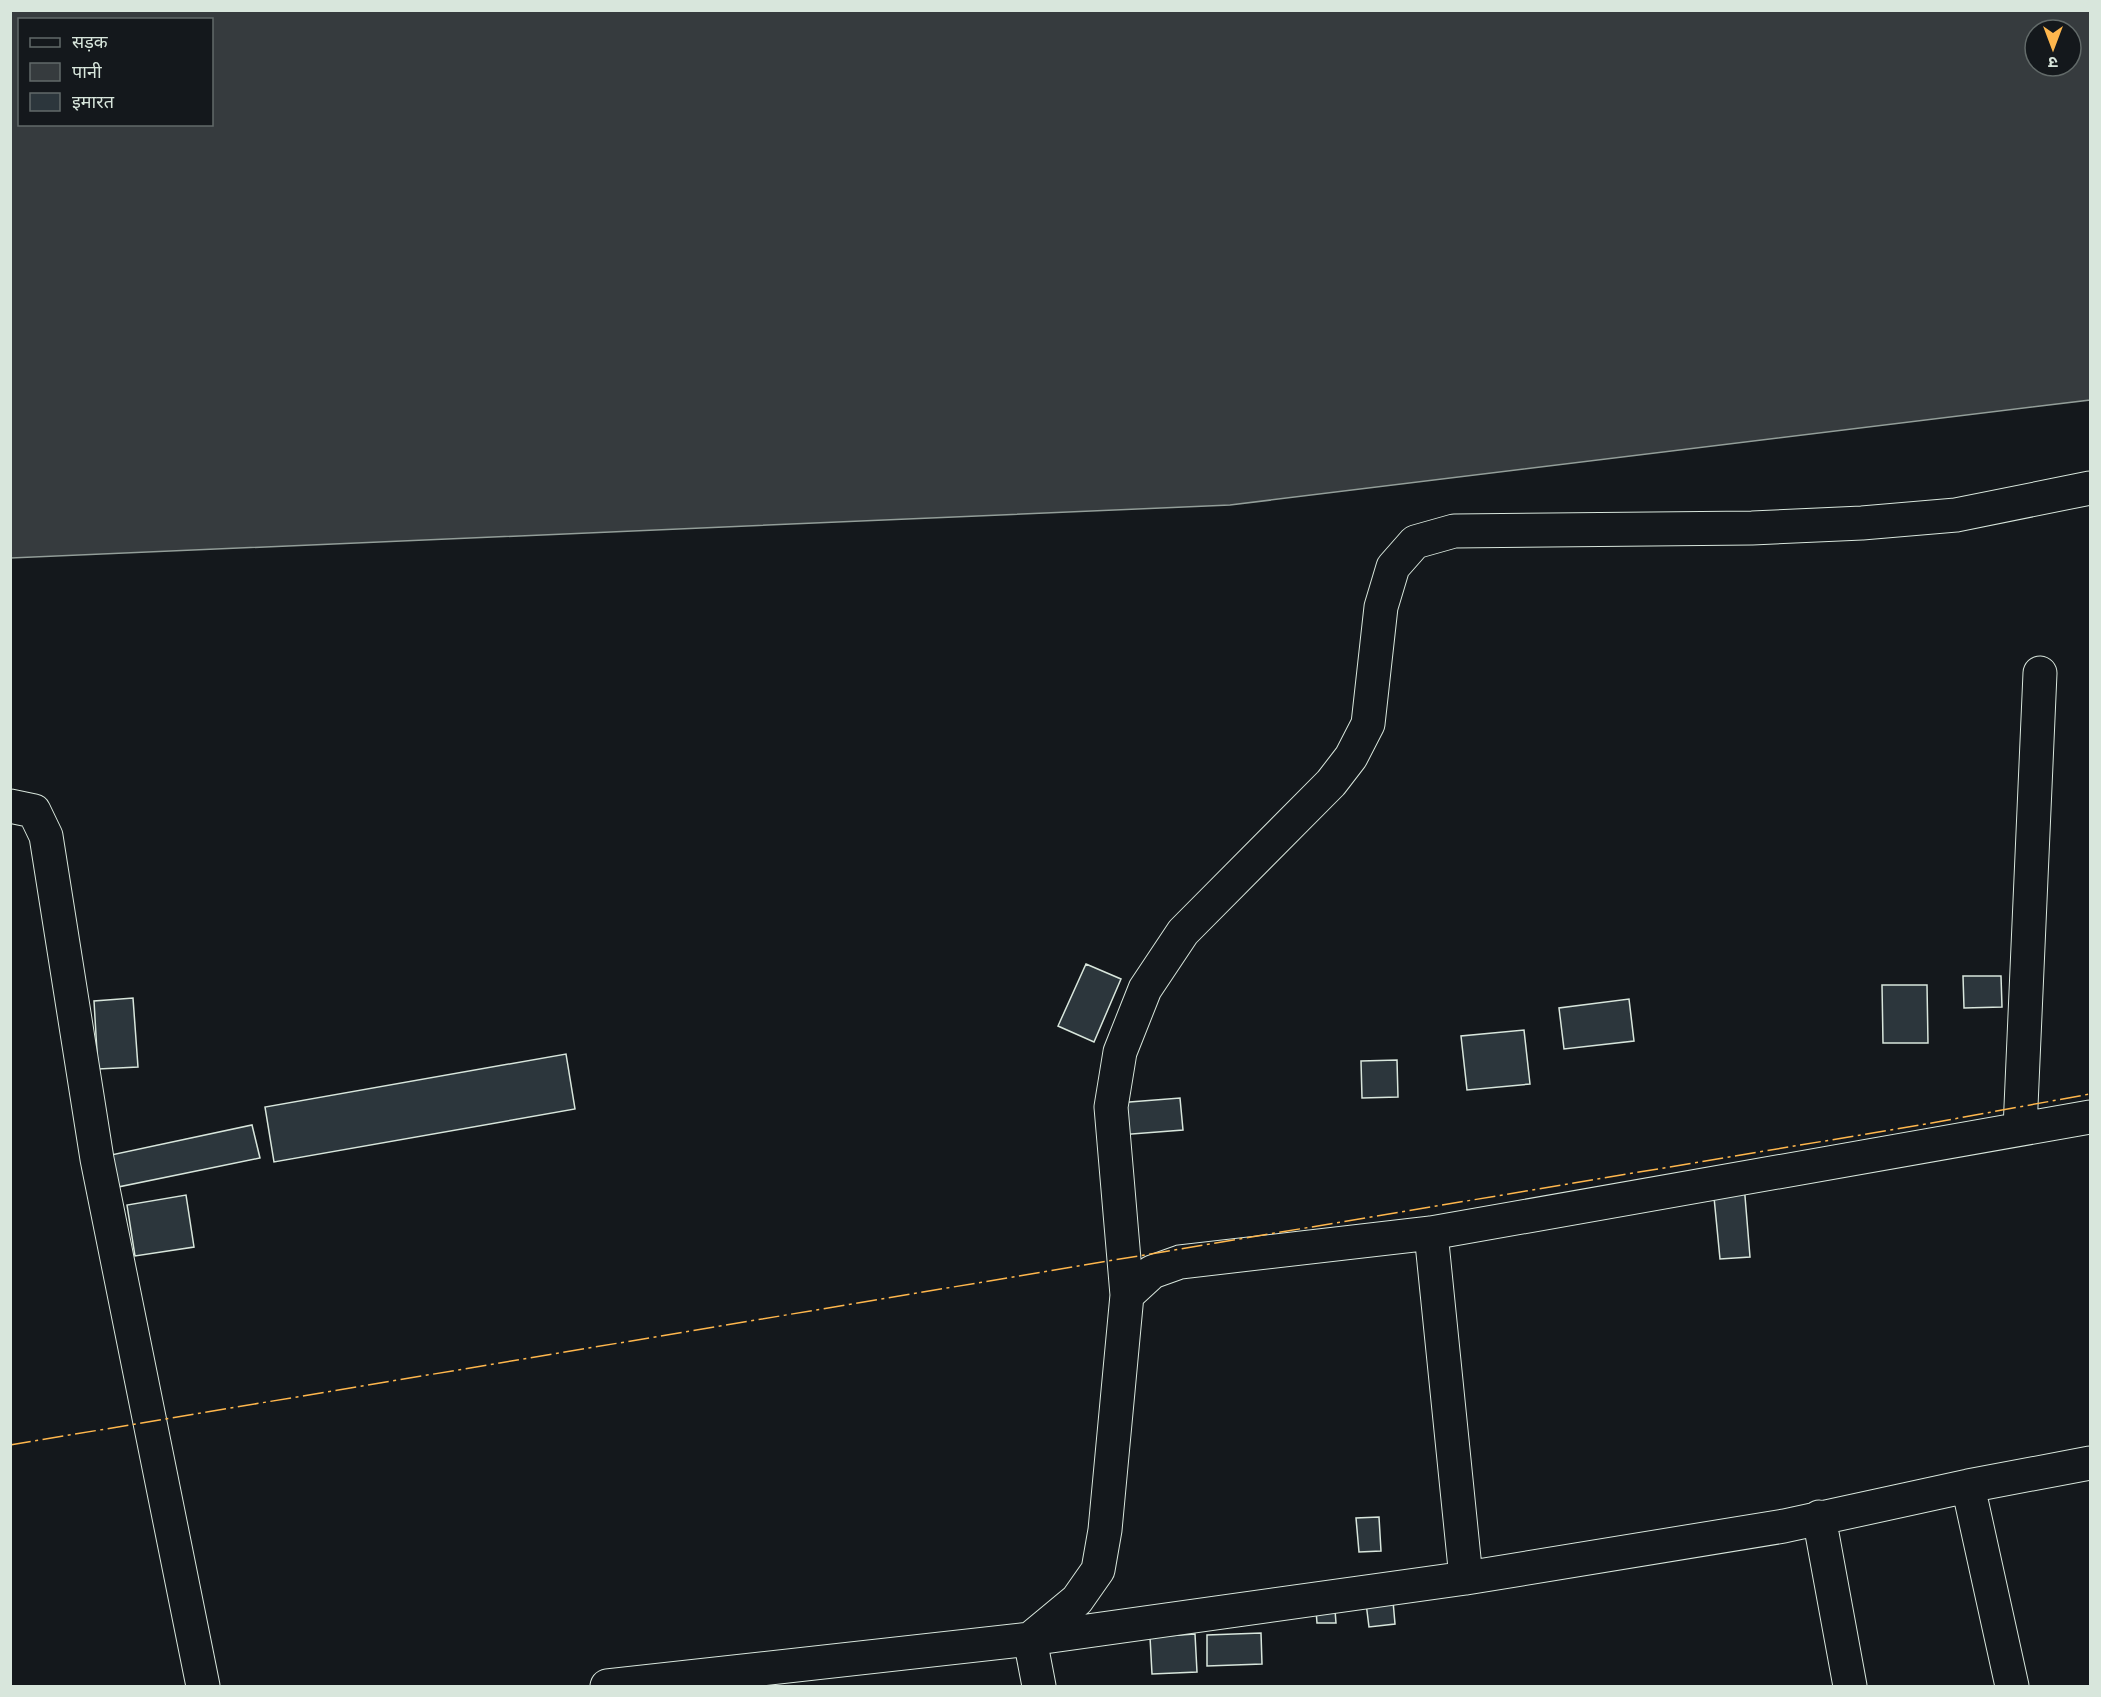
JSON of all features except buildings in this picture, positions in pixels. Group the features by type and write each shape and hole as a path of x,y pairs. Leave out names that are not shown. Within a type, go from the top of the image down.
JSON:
{"street":[{"path":"1030,1639 1077,1600 1098,1569 1106,1530 1127,1295 1111,1107 1120,1052 1145,989 1182,932 1331,783 1351,757 1368,724 1381,607 1393,567 1415,542 1454,531 1752,528 1862,523 1956,515 2091,488"},
{"path":"2020,1129 2040,674"},
{"path":"10,806 34,812 46,836 97,1159 203,1686"},
{"path":"1127,1295 1152,1272 1180,1262 1431,1233 2091,1117"},
{"path":"1431,1233 1466,1578"},
{"path":"607,1686 1030,1639 1466,1578 1784,1526 1968,1486 2091,1463"},
{"path":"1968,1486 2012,1686"},
{"path":"1819,1517 1850,1686"},
{"path":"1030,1639 1039,1686"}],"water":[{"path":"10,11 2090,11 2090,400 1230,505 11,558"}],"power":[{"path":"10,1445 1926,1124 2090,1094"}]}
